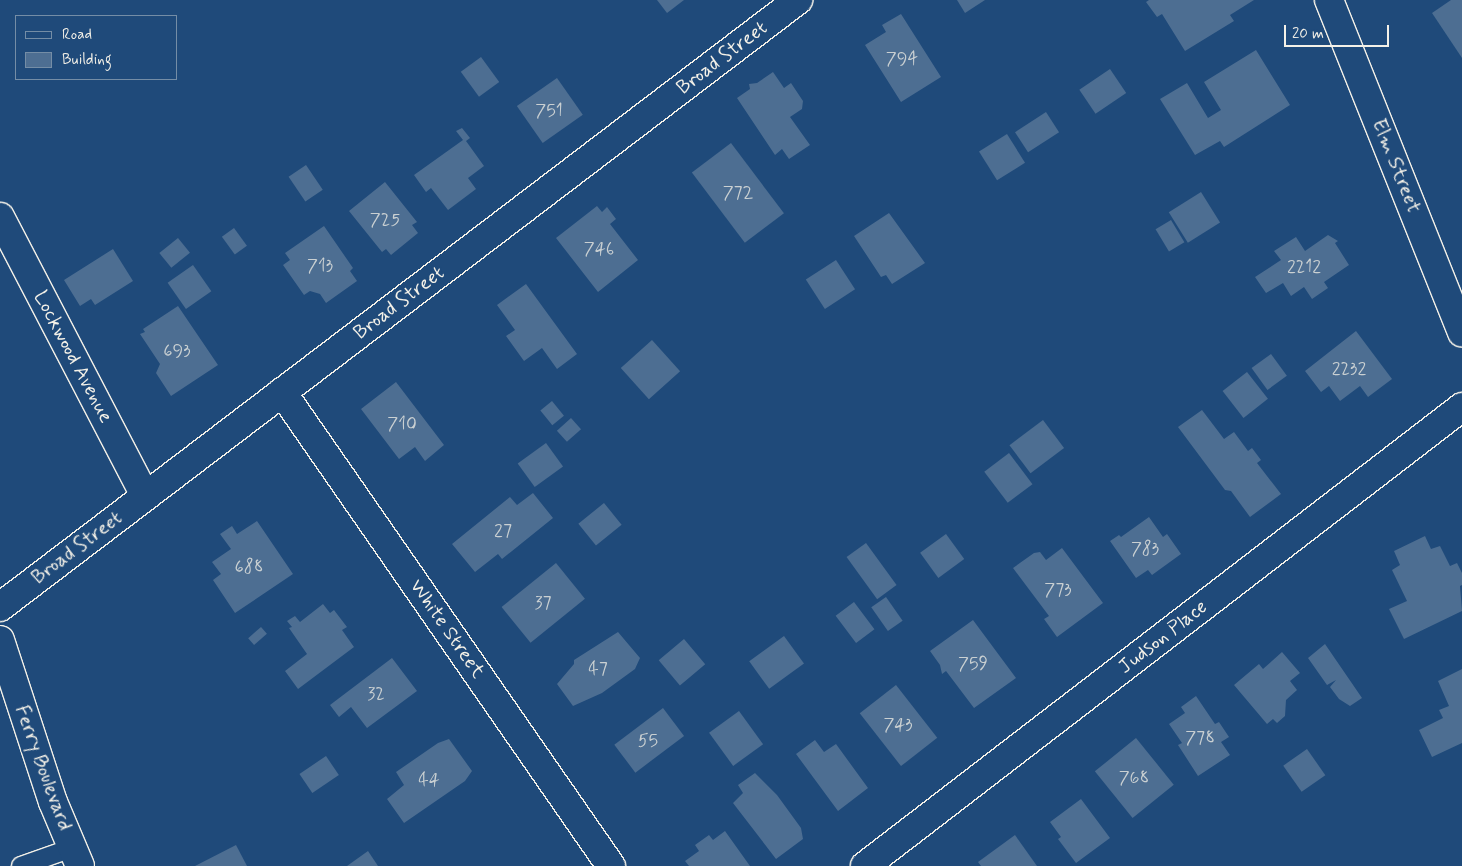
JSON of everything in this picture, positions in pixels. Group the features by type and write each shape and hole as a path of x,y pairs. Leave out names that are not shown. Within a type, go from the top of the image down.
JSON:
{"street":[{"name":"Broad Street","path":"0,607 798,0"},
{"name":"Elm Street","path":"1329,0 1462,332"},
{"name":"Lockwood Avenue","path":"0,217 145,496"},
{"name":"White Street","path":"282,392 611,866"},
{"name":"Judson Place","path":"864,866 1462,407"},
{"name":"Ferry Boulevard","path":"0,640 53,802 76,857"}],"lane":[{"path":"20,866 76,857"}],"building":[{"path":"657,0 684,0 667,13"},
{"path":"957,0 985,0 965,13"},
{"path":"1149,0 1254,0 1230,15 1234,21 1185,51 1162,14 1157,17 1146,2"},
{"path":"1451,0 1462,0 1462,58 1432,13"},
{"path":"901,14 941,77 901,102 865,45 886,32 882,25"},
{"path":"1256,50 1290,105 1224,147 1220,141 1195,155 1160,99 1187,83 1208,118 1221,110 1204,82"},
{"path":"481,57 499,82 479,97 461,72"},
{"path":"1110,69 1126,93 1096,114 1079,90"},
{"path":"773,72 784,88 791,83 803,101 802,109 790,117 810,145 789,159 782,149 775,155 737,98 750,89 749,84 757,83"},
{"path":"557,78 583,115 543,143 517,106"},
{"path":"1046,112 1059,132 1028,152 1015,132"},
{"path":"462,128 470,138 466,141 484,166 468,178 476,189 448,210 431,188 426,192 414,175 463,140 456,131"},
{"path":"1007,134 1025,163 997,180 979,151"},
{"path":"731,143 784,213 745,243 692,172"},
{"path":"306,165 323,190 305,202 289,177"},
{"path":"385,182 417,222 412,225 418,233 391,255 386,249 382,252 349,211"},
{"path":"1201,192 1220,223 1188,243 1169,212"},
{"path":"597,206 602,212 607,207 616,219 610,224 638,260 598,292 556,238"},
{"path":"889,213 925,263 892,284 886,275 881,277 854,236"},
{"path":"1171,220 1184,242 1169,252 1156,229"},
{"path":"324,226 353,268 350,271 357,281 326,303 320,294 310,291 304,295 283,265 290,260 285,253"},
{"path":"234,228 247,246 235,255 222,237"},
{"path":"1328,235 1338,241 1335,243 1349,265 1324,282 1328,288 1312,299 1304,287 1291,296 1283,283 1266,293 1255,277 1281,260 1274,251 1296,237 1305,251"},
{"path":"178,238 190,253 171,268 159,253"},
{"path":"113,249 133,281 95,305 91,299 80,306 64,280"},
{"path":"836,260 855,289 825,309 806,280"},
{"path":"193,265 211,291 186,309 168,283"},
{"path":"526,284 577,354 557,369 542,348 524,361 506,336 515,330 497,305"},
{"path":"178,306 218,365 171,396 156,373 160,364 140,334 145,332 143,329"},
{"path":"1356,331 1392,379 1368,397 1360,386 1340,401 1329,386 1321,392 1305,371"},
{"path":"652,340 680,371 649,399 621,368"},
{"path":"1271,354 1287,376 1267,390 1252,368"},
{"path":"1247,372 1268,399 1244,418 1223,391"},
{"path":"396,382 444,445 425,461 415,447 399,459 361,409"},
{"path":"552,401 564,416 552,425 540,410"},
{"path":"1202,410 1224,439 1234,432 1248,451 1252,448 1261,460 1257,463 1281,494 1250,517 1231,491 1225,490 1178,427"},
{"path":"571,418 581,429 567,442 557,431"},
{"path":"1043,420 1064,448 1031,473 1009,445"},
{"path":"546,443 563,466 535,487 518,464"},
{"path":"1009,453 1032,484 1008,503 984,472"},
{"path":"533,493 553,518 502,559 498,554 475,572 452,544 510,497 517,505"},
{"path":"604,503 622,525 596,546 578,524"},
{"path":"1149,517 1163,537 1167,534 1181,554 1152,575 1148,570 1136,578 1110,541 1119,535 1121,537"},
{"path":"257,521 293,574 235,613 213,580 221,574 212,562 231,549 220,534 232,526 237,534"},
{"path":"946,534 964,559 938,578 920,553"},
{"path":"1425,536 1431,549 1440,546 1450,566 1457,563 1462,573 1462,585 1460,586 1462,611 1404,639 1389,609 1407,601 1392,570 1400,565 1394,551"},
{"path":"866,543 897,585 877,599 847,557"},
{"path":"1062,548 1103,603 1057,637 1044,619 1049,616 1013,568 1034,553 1040,552 1046,560"},
{"path":"556,563 585,599 531,643 502,607"},
{"path":"886,597 903,621 888,631 871,607"},
{"path":"854,602 874,629 856,643 836,616"},
{"path":"323,604 330,613 334,610 347,627 342,630 354,647 298,689 285,671 307,654 289,628 292,627 287,621 295,616 300,622"},
{"path":"973,620 1016,678 974,708 946,671 942,674 940,665 930,651"},
{"path":"261,627 267,634 254,645 248,638"},
{"path":"618,632 640,658 635,669 602,693 573,706 557,684 574,664 574,660"},
{"path":"784,636 804,664 769,689 749,661"},
{"path":"684,639 705,664 680,685 659,660"},
{"path":"1325,644 1362,698 1350,706 1339,699 1330,687 1336,680 1327,685 1308,658"},
{"path":"1282,652 1300,673 1290,681 1297,690 1286,700 1285,716 1277,723 1273,719 1267,724 1234,685 1259,664 1263,669"},
{"path":"392,658 417,691 367,728 351,707 339,717 330,705"},
{"path":"1462,669 1462,743 1432,757 1419,730 1443,718 1439,710 1449,706 1438,681"},
{"path":"896,685 937,738 901,766 860,713"},
{"path":"1196,696 1215,724 1219,722 1229,737 1221,742 1230,755 1198,776 1178,745 1182,743 1169,724 1185,713 1181,707"},
{"path":"663,708 684,736 635,773 614,745"},
{"path":"739,711 763,744 733,766 709,733"},
{"path":"1136,738 1174,785 1133,818 1095,771"},
{"path":"449,739 472,771 465,781 404,823 387,799 404,785 396,772 438,743"},
{"path":"815,740 824,752 836,744 868,788 838,811 796,754"},
{"path":"1307,749 1325,775 1302,792 1283,766"},
{"path":"326,756 339,775 312,793 299,774"},
{"path":"755,773 777,795 801,828 803,839 776,859 733,803 743,793 738,785"},
{"path":"1081,799 1110,838 1076,863 1058,839 1061,837 1050,822"},
{"path":"725,831 750,866 689,866 685,861 699,851 695,845 709,835 713,840"},
{"path":"1015,835 1037,866 981,866 978,862"},
{"path":"236,845 247,866 195,866"},
{"path":"368,851 378,866 347,866"}]}
